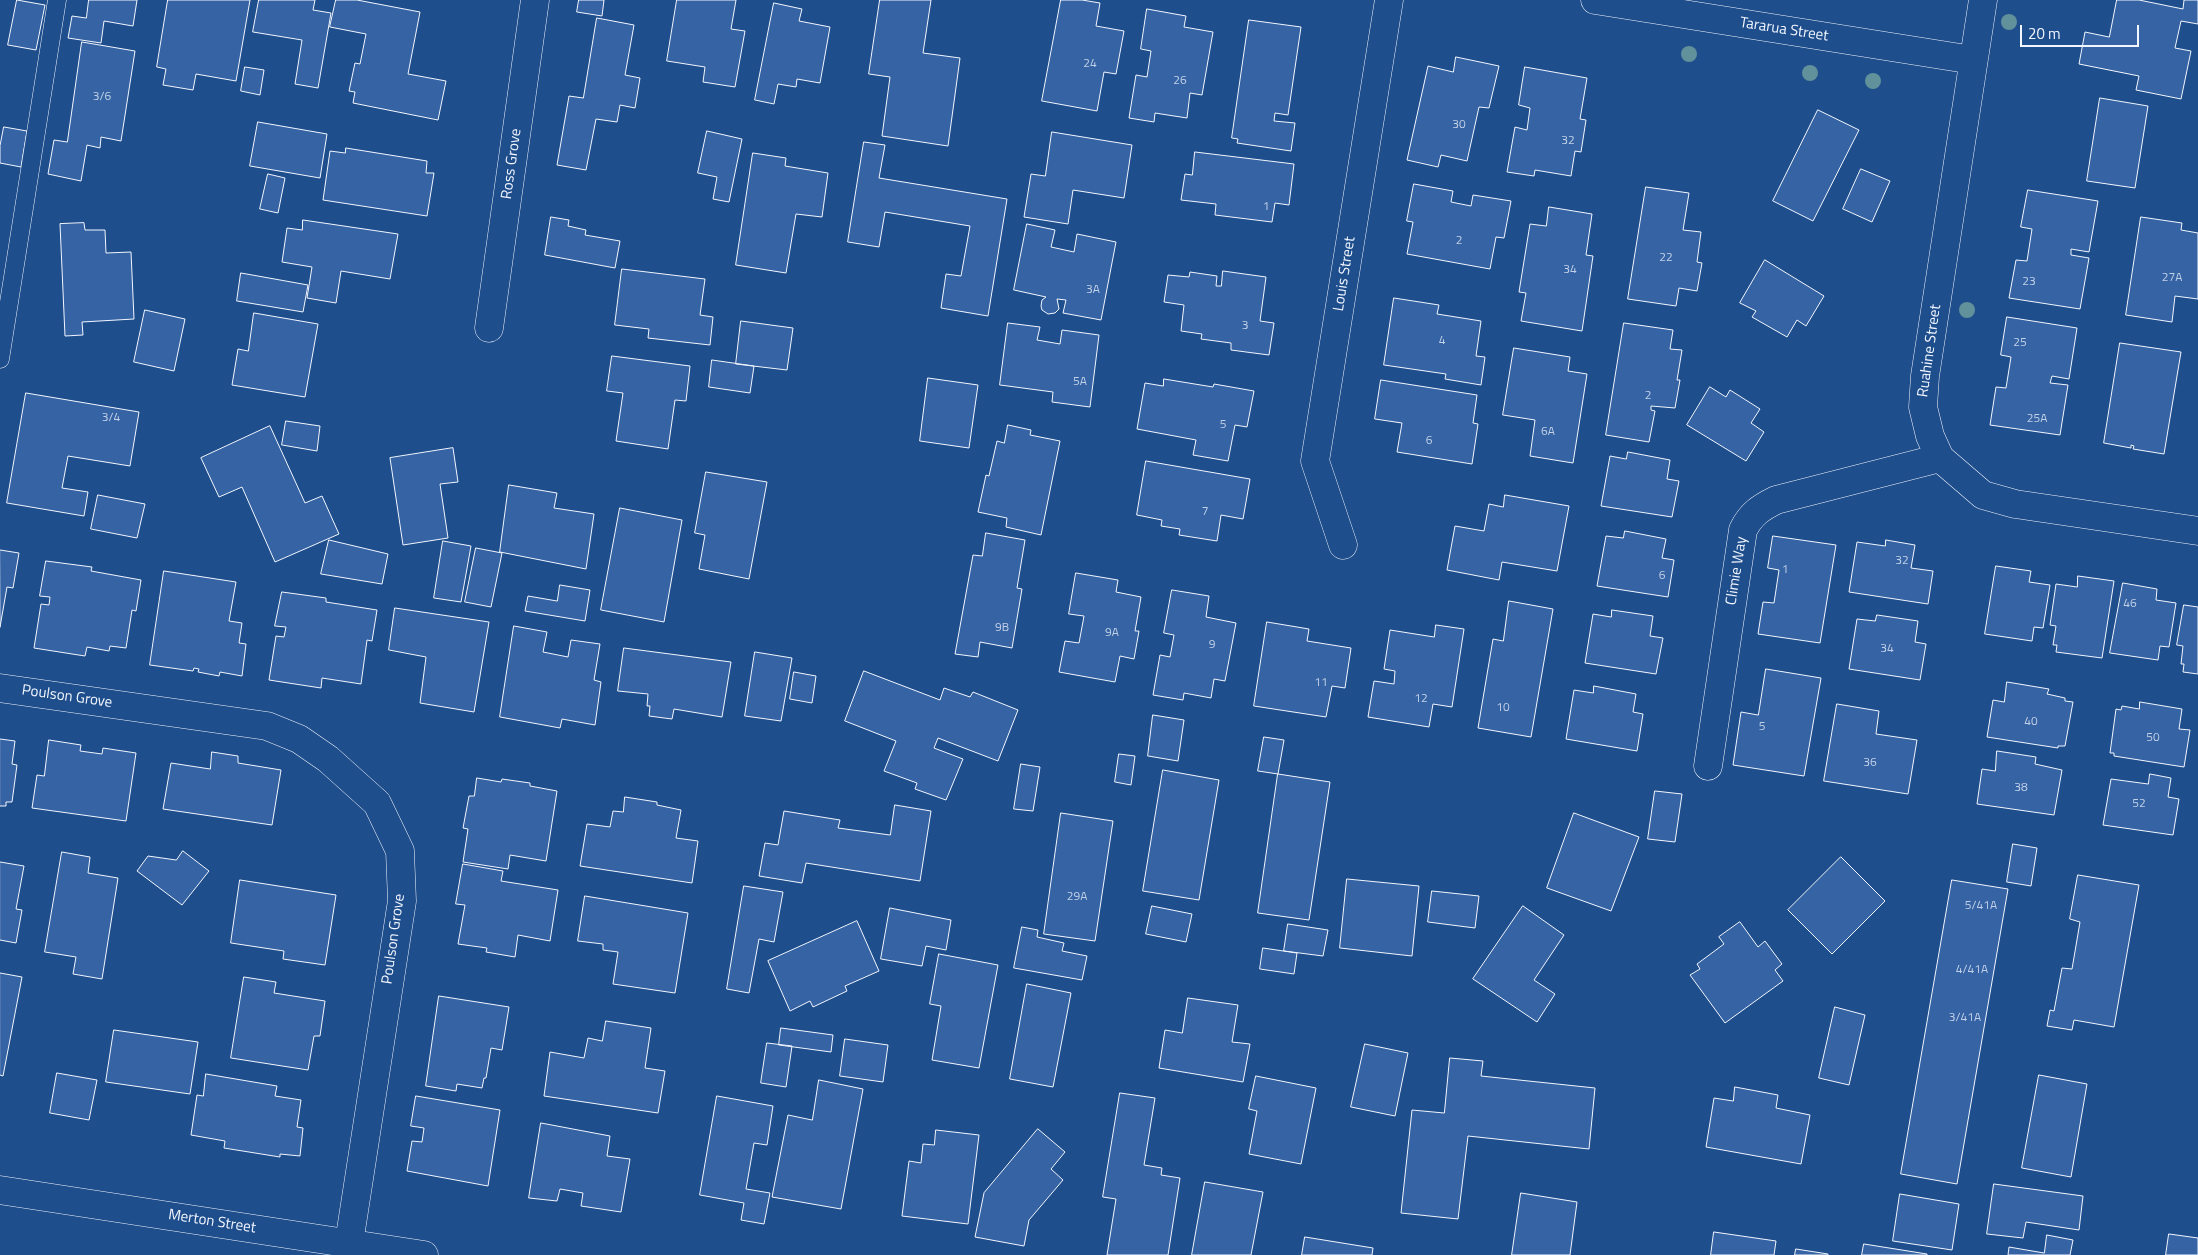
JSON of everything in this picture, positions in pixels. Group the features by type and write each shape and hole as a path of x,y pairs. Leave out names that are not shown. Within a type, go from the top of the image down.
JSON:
{"street":[{"name":"Ross Grove","path":"489,328 536,0"},
{"name":"Louis Street","path":"1342,545 1315,461 1389,0"},
{"name":"Tararua Street","path":"1596,0 1974,60"},
{"name":"Ruahine Street","path":"1983,0 1925,376 1923,407 1930,436 1940,458 1983,495 2016,504 2198,531"},
{"name":"Climie Way","path":"1708,766 1742,530 1749,518 1760,508 1776,500 1940,458"},
{"name":"Poulson Grove","path":"0,688 267,726 299,738 377,803 400,851 402,901 349,1243"},
{"name":"Merton Street","path":"0,1190 424,1255"}],"lane":[{"path":"0,359 58,0"}],"building":[{"path":"17,0 45,5 36,50 8,45"},
{"path":"89,0 137,0 133,26 104,21 101,43 68,38 72,16 86,18"},
{"path":"168,0 250,0 236,81 196,74 193,90 163,85 166,69 157,67"},
{"path":"259,0 315,0 313,10 331,13 318,88 295,84 302,40 253,32"},
{"path":"336,0 357,0 420,12 408,74 446,81 438,120 353,103 355,92 349,91 355,63 360,64 366,34 330,27"},
{"path":"579,0 604,0 602,16 577,12"},
{"path":"677,0 736,0 731,29 745,31 735,87 703,82 705,67 667,61"},
{"path":"880,0 931,0 923,53 960,58 948,146 882,136 890,77 869,74"},
{"path":"1061,0 1082,0 1100,3 1096,26 1124,31 1116,74 1104,72 1097,111 1042,101"},
{"path":"2117,0 2139,0 2183,9 2184,0 2198,0 2198,24 2181,21 2175,48 2191,51 2181,99 2136,90 2139,76 2079,64 2085,32 2109,37"},
{"path":"774,3 802,9 799,21 830,27 820,83 797,79 796,87 778,84 774,104 755,100"},
{"path":"1147,9 1186,16 1184,27 1213,32 1202,95 1190,93 1187,118 1155,113 1154,122 1129,118 1136,75 1147,77 1151,51 1141,49"},
{"path":"597,18 634,25 625,75 640,78 635,108 620,105 617,122 596,119 586,170 557,165 569,96 583,98"},
{"path":"1249,20 1301,27 1288,115 1275,113 1274,121 1295,123 1291,151 1237,143 1238,139 1232,138"},
{"path":"82,42 135,51 121,141 101,137 100,148 87,145 81,181 48,174 54,140 67,142"},
{"path":"1456,57 1499,66 1489,108 1479,107 1467,161 1441,155 1438,167 1407,160 1428,66 1453,72"},
{"path":"245,67 264,70 260,95 241,91"},
{"path":"1525,67 1587,78 1580,119 1586,120 1581,152 1575,151 1571,176 1535,170 1534,176 1507,172 1515,127 1527,130 1530,108 1519,105"},
{"path":"2100,98 2148,106 2135,188 2087,181"},
{"path":"1818,110 1859,130 1813,221 1773,201"},
{"path":"258,122 327,134 320,178 250,166"},
{"path":"4,127 27,131 21,167 0,163 0,146"},
{"path":"707,131 742,139 729,202 713,199 717,177 698,173"},
{"path":"1052,132 1132,145 1124,198 1073,190 1068,224 1024,217 1031,174 1045,176"},
{"path":"864,142 885,145 879,178 1007,199 988,316 941,308 946,274 961,276 970,226 885,212 879,247 848,242"},
{"path":"346,148 427,161 426,173 434,173 427,216 323,200 330,151 345,153"},
{"path":"1195,152 1294,164 1289,205 1275,203 1272,222 1215,215 1216,204 1181,200 1185,174 1192,175"},
{"path":"753,153 786,158 785,166 828,173 822,217 796,214 786,273 736,265"},
{"path":"1861,169 1890,181 1872,222 1843,209"},
{"path":"268,174 285,178 278,213 260,209"},
{"path":"1414,184 1453,191 1451,202 1471,206 1473,195 1511,201 1504,238 1496,237 1490,269 1407,254 1413,222 1407,221"},
{"path":"1646,187 1689,193 1683,230 1701,232 1697,262 1702,263 1697,291 1679,288 1676,306 1628,299"},
{"path":"2028,190 2098,201 2089,252 2071,249 2071,255 2089,258 2080,309 2009,298 2016,260 2027,261 2032,229 2021,227"},
{"path":"1549,207 1592,214 1586,255 1593,256 1582,331 1521,321 1526,293 1519,292 1530,224 1546,226"},
{"path":"551,217 569,220 568,226 586,230 585,235 620,241 615,268 545,255"},
{"path":"2141,217 2182,223 2181,230 2198,233 2198,299 2175,296 2172,322 2126,315"},
{"path":"303,220 398,234 390,279 341,271 336,303 307,298 312,267 282,262 287,228 302,230"},
{"path":"84,223 85,230 105,230 106,253 131,252 134,319 82,322 83,335 65,336 60,224"},
{"path":"1027,224 1055,230 1051,247 1074,252 1077,234 1116,242 1101,320 1063,313 1066,300 1057,299 1059,309 1055,313 1048,314 1042,310 1041,306 1042,300 1046,297 1014,290"},
{"path":"1765,260 1824,296 1806,326 1797,320 1787,337 1752,317 1756,311 1740,303"},
{"path":"622,269 705,279 700,315 713,317 710,345 648,338 649,329 615,325"},
{"path":"1223,271 1266,277 1260,321 1274,323 1269,355 1231,350 1231,343 1201,339 1202,334 1181,331 1184,305 1164,302 1168,275 1189,277 1190,272 1217,276 1216,286 1221,286"},
{"path":"241,273 308,285 303,312 237,301"},
{"path":"1394,298 1439,305 1437,314 1481,321 1476,356 1485,357 1481,385 1445,379 1446,374 1384,365"},
{"path":"145,310 185,319 174,371 134,362"},
{"path":"254,313 318,324 305,397 232,385 238,349 248,351"},
{"path":"2007,317 2077,328 2069,379 2052,376 2050,383 2068,385 2060,435 1990,425 1996,387 2006,388 2011,357 2001,355"},
{"path":"741,321 793,328 787,370 736,364"},
{"path":"1008,323 1040,327 1037,340 1060,344 1062,330 1099,335 1090,407 1052,402 1053,392 1000,385"},
{"path":"1624,323 1673,330 1670,349 1682,350 1677,380 1680,380 1675,408 1651,406 1651,410 1655,411 1649,442 1606,435"},
{"path":"2120,343 2181,352 2164,454 2133,449 2134,446 2131,445 2131,448 2104,443"},
{"path":"1514,348 1570,357 1568,371 1587,374 1573,463 1530,456 1535,420 1503,415"},
{"path":"612,356 690,366 686,401 675,400 668,449 616,441 623,393 607,391"},
{"path":"712,360 754,366 750,393 709,387"},
{"path":"928,378 978,385 969,448 920,441"},
{"path":"1164,379 1213,387 1214,384 1254,391 1247,427 1235,425 1228,461 1193,455 1196,440 1137,429 1145,383 1163,386"},
{"path":"1381,380 1477,395 1473,423 1478,424 1472,464 1397,452 1402,423 1375,419"},
{"path":"1710,387 1726,397 1730,390 1760,409 1751,423 1764,432 1746,461 1687,425"},
{"path":"26,393 139,412 130,466 68,456 62,488 88,492 84,516 7,503"},
{"path":"286,421 320,426 317,451 282,445"},
{"path":"1008,425 1031,430 1030,435 1060,441 1041,535 1006,527 1007,518 978,512 986,475 989,476 997,441 1004,443"},
{"path":"270,426 305,503 322,496 339,534 275,562 242,487 219,497 201,458"},
{"path":"453,448 458,482 440,484 448,538 403,545 390,458"},
{"path":"1628,452 1670,460 1667,479 1679,481 1672,517 1601,506 1610,456 1626,459"},
{"path":"1146,461 1250,479 1243,519 1221,515 1217,541 1179,535 1180,529 1161,526 1162,520 1137,515"},
{"path":"706,472 767,482 749,579 699,569 705,535 695,533"},
{"path":"509,485 557,493 554,508 594,514 586,569 500,552"},
{"path":"98,495 145,504 137,538 91,529"},
{"path":"1505,495 1569,506 1557,571 1502,562 1499,580 1447,570 1455,526 1484,531 1489,504 1503,507"},
{"path":"620,508 682,520 664,622 601,610"},
{"path":"1625,531 1666,539 1662,558 1674,560 1668,597 1597,586 1606,536 1623,538"},
{"path":"986,533 1025,540 1017,588 1022,589 1012,648 980,642 978,657 955,654 973,555 982,556"},
{"path":"1773,536 1836,545 1820,643 1758,634 1763,602 1774,603 1779,570 1768,568"},
{"path":"329,540 388,554 382,584 321,574"},
{"path":"1886,540 1915,545 1911,568 1933,571 1928,604 1849,592 1857,542 1885,546"},
{"path":"443,541 471,546 461,602 434,598"},
{"path":"476,548 502,553 491,607 465,602"},
{"path":"0,550 19,553 13,588 7,587 0,627"},
{"path":"46,561 92,567 91,571 141,580 136,611 132,610 126,648 110,646 109,651 87,647 85,656 34,648 41,604 49,605 50,597 40,596"},
{"path":"1996,566 2031,571 2029,582 2050,585 2043,628 2034,627 2032,641 1985,634"},
{"path":"164,571 236,582 229,621 242,623 239,643 246,644 242,676 220,672 219,676 198,672 199,669 194,668 193,671 150,665"},
{"path":"1076,573 1118,580 1116,592 1141,597 1135,631 1139,631 1134,659 1120,656 1115,682 1059,672 1065,641 1079,643 1084,616 1069,614"},
{"path":"2078,576 2114,581 2102,658 2056,652 2057,645 2053,645 2056,626 2050,625 2056,584 2077,587"},
{"path":"2123,583 2157,589 2156,600 2176,603 2169,647 2160,646 2158,660 2110,653"},
{"path":"560,585 590,590 585,621 525,611 528,596 557,601"},
{"path":"1172,590 1209,596 1206,617 1236,623 1225,681 1214,679 1211,698 1184,693 1183,700 1153,695 1160,655 1170,657 1174,635 1164,633"},
{"path":"282,592 326,598 326,602 377,610 372,641 367,640 361,684 322,678 321,688 269,680 276,636 284,637 286,627 275,626"},
{"path":"1509,601 1553,609 1531,737 1478,728 1493,639 1503,641"},
{"path":"2184,605 2198,607 2198,674 2183,672 2184,664 2181,664 2183,646 2177,645"},
{"path":"395,608 489,622 474,712 420,703 426,657 389,650"},
{"path":"1612,610 1653,616 1650,636 1663,638 1656,674 1585,663 1593,614 1611,617"},
{"path":"1877,615 1918,621 1915,642 1926,644 1920,680 1849,669 1857,619 1875,621"},
{"path":"1267,622 1309,629 1307,641 1351,648 1345,688 1332,686 1326,717 1254,706"},
{"path":"1436,625 1464,629 1452,707 1433,704 1429,727 1368,717 1374,681 1394,684 1395,671 1384,669 1390,630 1434,637"},
{"path":"514,626 547,632 543,652 568,657 571,640 600,644 594,680 601,682 595,725 562,719 560,728 500,717"},
{"path":"624,648 731,662 722,717 674,709 672,719 649,716 650,706 647,706 648,694 618,691"},
{"path":"755,652 792,658 781,721 745,716"},
{"path":"1766,669 1821,678 1804,776 1733,765 1741,712 1758,715"},
{"path":"864,671 940,700 944,688 970,697 973,692 1018,710 998,761 938,738 934,748 963,759 946,800 915,789 917,783 884,771 896,741 845,721"},
{"path":"794,672 816,676 812,703 790,699"},
{"path":"2007,682 2049,689 2047,694 2073,702 2065,746 2058,746 2058,748 1987,737 1993,700 2004,702"},
{"path":"1594,686 1636,694 1633,712 1643,714 1637,751 1566,739 1574,690 1593,693"},
{"path":"2140,702 2182,709 2179,729 2190,730 2184,767 2114,756 2114,753 2110,753 2116,709 2121,710 2122,706 2139,709"},
{"path":"1837,704 1879,711 1876,734 1917,740 1908,794 1824,781"},
{"path":"1153,715 1184,720 1178,761 1148,756"},
{"path":"1264,737 1284,740 1278,774 1258,771"},
{"path":"0,739 15,741 12,764 17,765 12,802 6,802 6,806 0,806"},
{"path":"49,740 81,745 80,751 102,754 103,748 136,753 126,821 32,808 37,775 44,776"},
{"path":"1997,751 2036,757 2035,764 2062,770 2054,815 1977,804 1982,769 1995,771"},
{"path":"212,752 238,756 238,763 281,770 272,825 163,809 171,763 210,769"},
{"path":"1119,754 1135,756 1131,785 1115,782"},
{"path":"1021,764 1040,767 1033,811 1014,809"},
{"path":"1163,770 1219,780 1199,900 1143,891"},
{"path":"1278,774 1330,782 1309,920 1258,913"},
{"path":"2150,774 2171,778 2168,797 2179,799 2173,835 2103,825 2111,779 2148,784"},
{"path":"477,778 501,782 502,779 530,783 530,786 557,791 546,861 510,855 508,869 463,862 468,829 463,828 469,796 474,796"},
{"path":"1655,791 1682,794 1675,842 1648,839"},
{"path":"625,797 657,802 657,805 681,810 676,838 698,841 692,883 580,866 587,824 610,827 613,811 623,812"},
{"path":"895,805 931,811 920,881 806,863 802,883 759,876 765,843 778,845 784,811 840,820 838,828 890,835"},
{"path":"1061,813 1113,821 1095,941 1044,934"},
{"path":"1574,813 1639,837 1611,911 1547,888"},
{"path":"2013,844 2037,848 2031,886 2007,882"},
{"path":"183,851 209,871 182,905 137,871 148,856 176,860"},
{"path":"62,852 90,857 88,873 118,878 102,979 73,974 76,957 45,952"},
{"path":"1841,857 1885,901 1832,954 1788,910"},
{"path":"0,862 24,866 16,909 22,910 16,943 0,940"},
{"path":"463,864 503,871 501,881 558,890 550,941 518,935 515,957 486,952 487,948 458,944 465,905 456,904"},
{"path":"2078,875 2139,885 2114,1027 2074,1020 2072,1030 2047,1026 2050,1010 2054,1011 2062,968 2072,969 2080,922 2070,919"},
{"path":"1347,879 1419,886 1412,956 1340,948"},
{"path":"240,880 336,895 325,965 283,959 284,951 231,943"},
{"path":"1952,880 2008,889 1957,1184 1901,1174"},
{"path":"744,886 783,892 774,942 759,939 749,993 727,989"},
{"path":"1432,891 1479,896 1475,928 1428,922"},
{"path":"585,896 688,913 675,993 613,984 618,952 603,950 603,944 578,941"},
{"path":"1152,906 1192,914 1186,942 1146,934"},
{"path":"1523,906 1564,935 1534,980 1555,994 1537,1022 1473,979"},
{"path":"890,908 951,920 946,950 926,946 922,966 881,959"},
{"path":"857,921 879,971 845,986 847,991 813,1007 810,1001 790,1011 768,961"},
{"path":"1740,922 1758,947 1765,941 1782,964 1775,970 1783,981 1725,1023 1690,975 1700,969 1697,964 1724,944 1719,937"},
{"path":"1288,924 1328,930 1323,956 1284,951"},
{"path":"1022,927 1038,930 1037,937 1064,943 1062,951 1087,956 1082,980 1014,968"},
{"path":"1263,948 1297,953 1294,974 1260,969"},
{"path":"939,954 998,965 979,1068 932,1060 941,1006 930,1004"},
{"path":"0,973 22,977 3,1076 0,1075"},
{"path":"244,977 276,982 274,993 325,1001 320,1036 314,1036 308,1070 231,1058"},
{"path":"1027,984 1071,993 1053,1087 1010,1079"},
{"path":"439,996 509,1007 502,1050 491,1048 486,1078 484,1078 482,1088 457,1084 456,1091 426,1086"},
{"path":"1188,998 1238,1005 1232,1042 1250,1044 1243,1082 1159,1068 1165,1030 1182,1033"},
{"path":"1835,1007 1865,1015 1849,1085 1819,1078"},
{"path":"606,1021 651,1028 645,1068 665,1071 658,1113 544,1096 550,1052 584,1058 588,1038 602,1041"},
{"path":"781,1028 833,1035 831,1052 779,1045"},
{"path":"114,1030 198,1042 190,1094 106,1082"},
{"path":"845,1039 888,1045 883,1082 840,1076"},
{"path":"767,1043 792,1046 786,1087 761,1083"},
{"path":"1365,1044 1408,1053 1395,1116 1351,1107"},
{"path":"1450,1058 1483,1061 1481,1076 1595,1088 1589,1149 1468,1136 1458,1219 1401,1213 1412,1110 1444,1113"},
{"path":"57,1073 97,1080 89,1120 50,1113"},
{"path":"206,1074 277,1086 275,1096 301,1100 297,1127 303,1128 300,1156 280,1154 280,1157 224,1148 225,1141 191,1135 197,1095 203,1096"},
{"path":"2039,1075 2087,1084 2071,1177 2022,1168"},
{"path":"1256,1076 1316,1088 1301,1164 1249,1154 1257,1111 1249,1109"},
{"path":"819,1080 863,1089 841,1209 772,1197 788,1115 812,1120"},
{"path":"1735,1087 1778,1095 1776,1108 1810,1115 1801,1164 1706,1147 1714,1098 1733,1101"},
{"path":"1120,1093 1155,1098 1144,1165 1162,1168 1161,1175 1180,1178 1168,1255 1107,1255 1116,1199 1103,1197"},
{"path":"416,1096 500,1110 488,1186 407,1171 412,1141 422,1142 424,1128 411,1126"},
{"path":"717,1096 773,1106 767,1145 754,1143 746,1189 770,1193 764,1224 741,1220 744,1203 700,1195"},
{"path":"541,1123 610,1136 607,1156 630,1159 621,1212 581,1206 583,1193 560,1189 557,1201 529,1198"},
{"path":"1038,1129 1065,1152 1051,1169 1063,1180 1029,1220 1024,1246 975,1237 984,1193"},
{"path":"936,1130 979,1135 968,1224 902,1216 909,1161 921,1163 923,1144 934,1145"},
{"path":"1205,1182 1263,1192 1251,1255 1192,1255"},
{"path":"1994,1184 2083,1196 2079,1230 2026,1222 2023,1238 1987,1234"},
{"path":"1521,1193 1577,1202 1570,1255 1512,1255"},
{"path":"1900,1194 1959,1204 1952,1250 1893,1241"},
{"path":"1714,1232 1776,1241 1774,1255 1711,1255"},
{"path":"2169,1234 2198,1238 2198,1255 2166,1255"},
{"path":"2047,1235 2073,1240 2070,1255 2008,1255 2009,1247 2044,1253"},
{"path":"1305,1237 1373,1248 1372,1255 1302,1255"},
{"path":"1864,1244 1927,1254 1927,1255 1862,1255"},
{"path":"1796,1249 1828,1254 1828,1255 1795,1255"}]}
